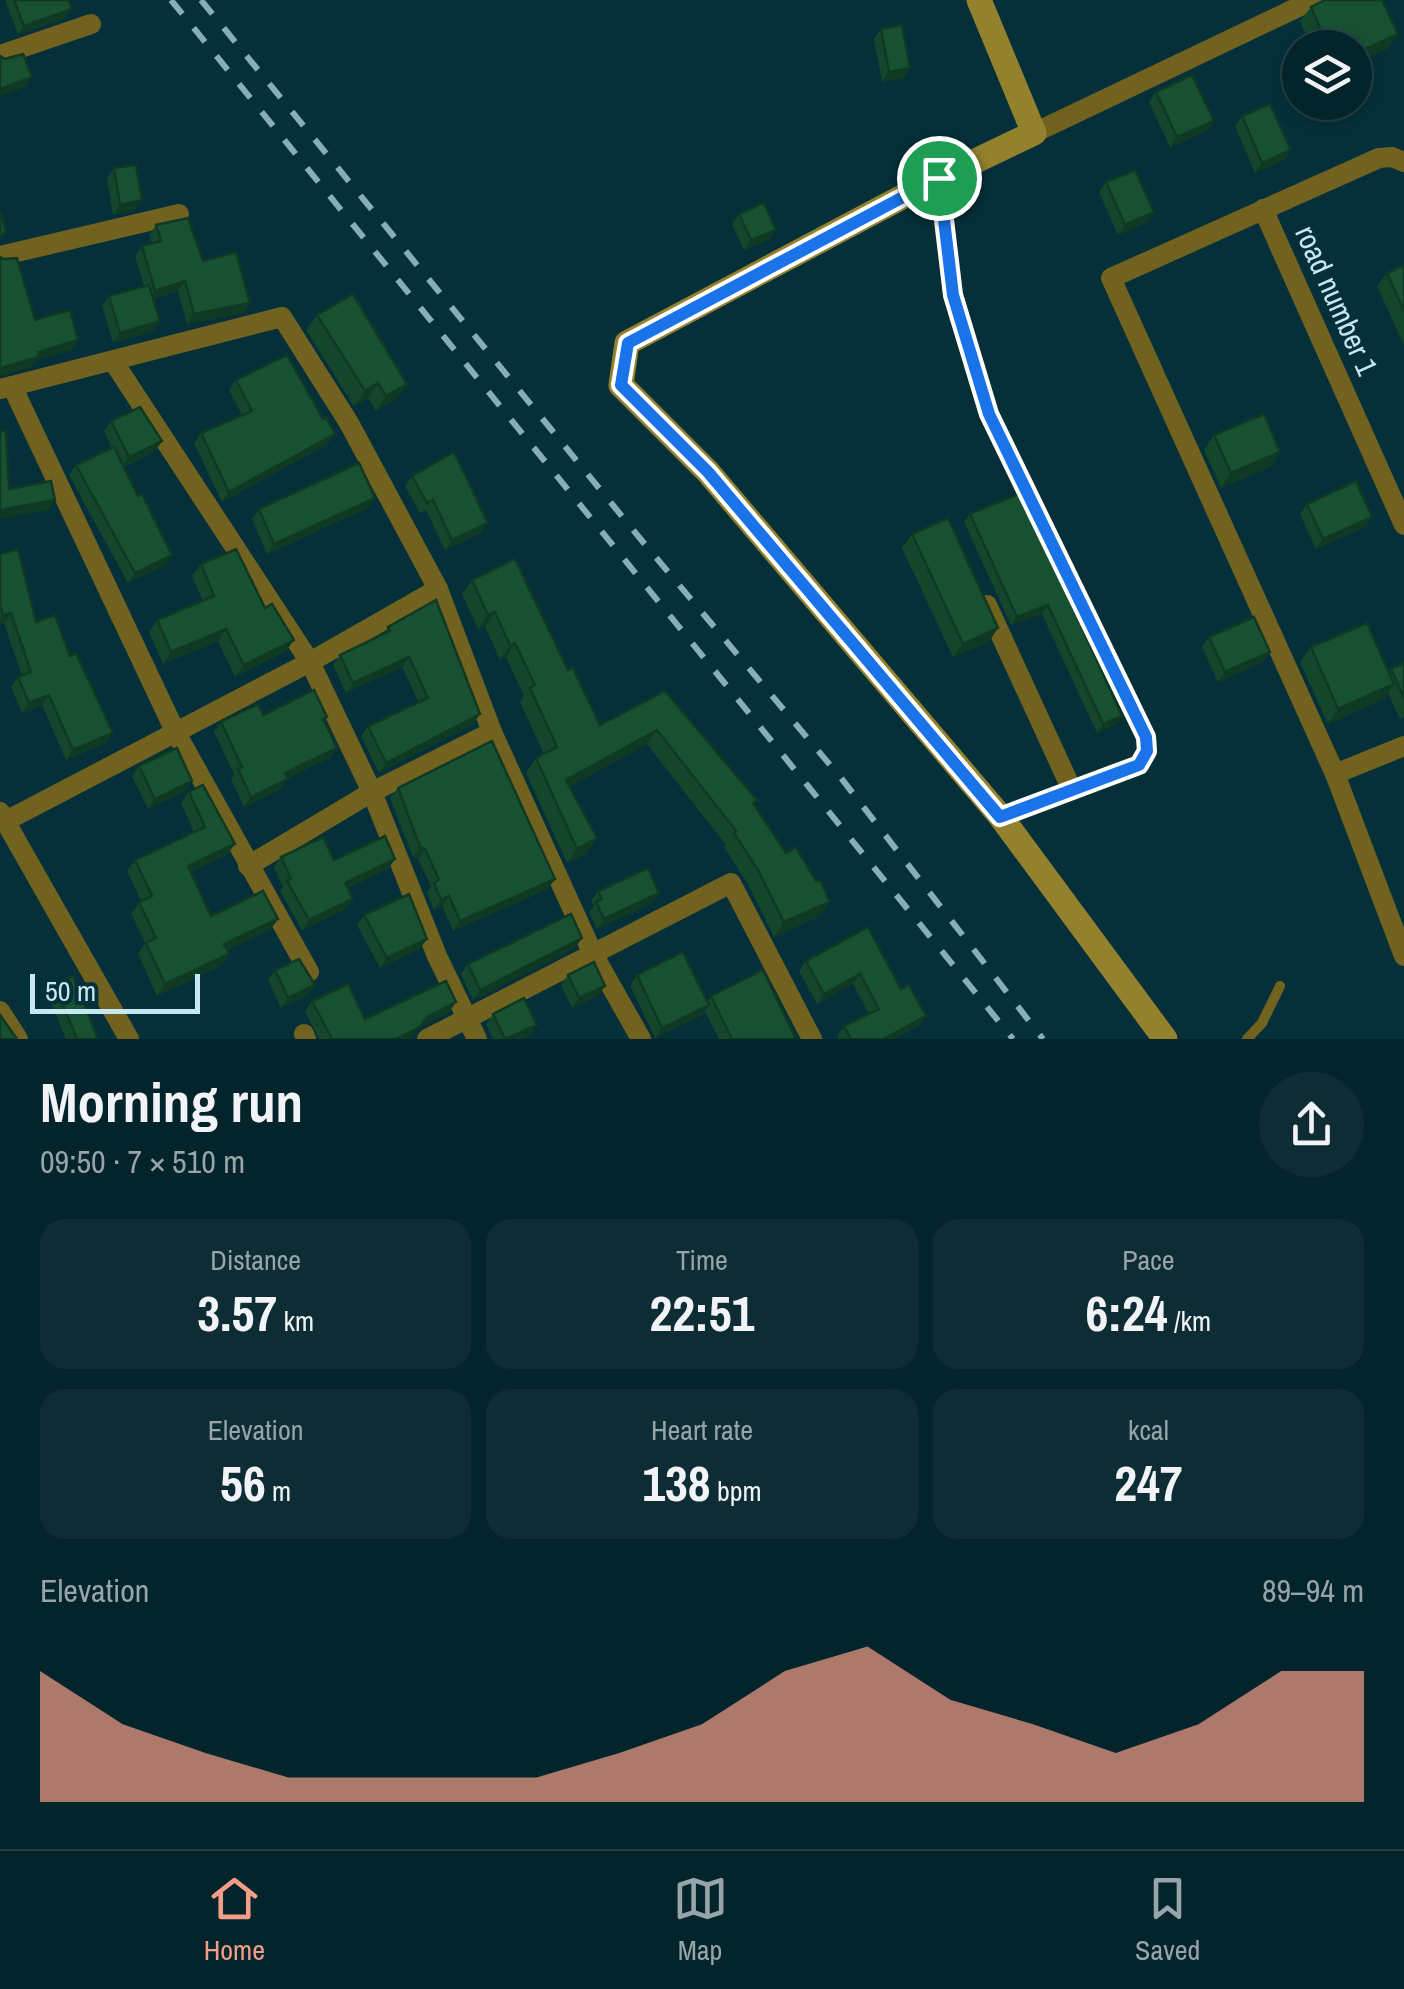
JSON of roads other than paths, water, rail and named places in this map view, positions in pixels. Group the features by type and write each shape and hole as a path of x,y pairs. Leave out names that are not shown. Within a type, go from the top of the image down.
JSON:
{"street":[{"path":"979,0 1034,133"},
{"path":"1165,1039 1000,817 708,472 621,385 628,343 939,178 1313,0"},
{"path":"0,55 91,24"},
{"path":"1404,162 1392,157 1379,158 1110,278 1336,774 1404,956"},
{"path":"939,178 953,295 989,414 1146,737 1147,751 1139,765 1000,817"},
{"name":"road number 1","path":"1263,208 1404,525"},
{"path":"0,256 178,214"},
{"path":"309,972 175,731 6,388 282,317 349,423 438,589 492,732 593,954 641,1039"},
{"path":"113,361 310,662 372,792 437,956 477,1039"},
{"path":"974,579 1072,790"},
{"path":"129,1039 2,817 310,662 438,589"},
{"path":"248,866 372,792 492,732"},
{"path":"1336,774 1404,746"},
{"path":"427,1039 732,883 812,1039"},
{"path":"0,1011 18,1039"}],"lane":[{"path":"1247,1039 1262,1023 1280,986"}],"railway":[{"path":"171,0 1013,1039"},
{"path":"201,0 841,778 1043,1039"}]}
